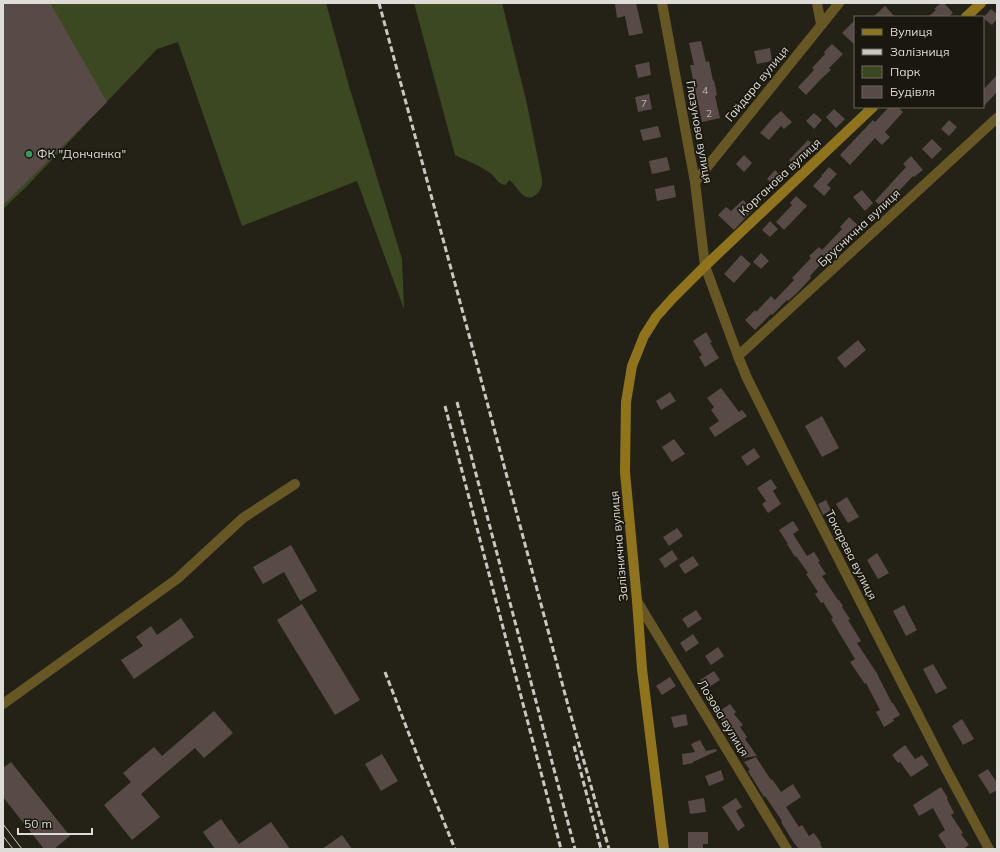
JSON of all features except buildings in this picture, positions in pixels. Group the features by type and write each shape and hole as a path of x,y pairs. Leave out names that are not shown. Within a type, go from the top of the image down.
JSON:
{"main road":[{"path":"967,16 981,3"},
{"name":"Корганова вулиця","path":"705,266 872,108"},
{"name":"Залізнична вулиця","path":"664,849 642,669 625,472 626,402 632,366 644,336 656,317 705,266"}],"street":[{"name":"Глазунова вулиця","path":"662,3 695,182 705,266"},
{"path":"818,3 822,24"},
{"name":"Гайдара вулиця","path":"695,182 839,3"},
{"name":"Бруснична вулиця","path":"738,356 997,118"},
{"name":"Токарева вулиця","path":"705,266 747,378 794,473 946,769 989,849"},
{"path":"3,704 177,579 243,518 295,484"},
{"name":"Лозова вулиця","path":"637,601 787,849"}],"green space":[{"path":"3,3 326,3 349,86 402,259 404,309 357,181 242,226 178,42 157,49 27,186 3,209"},
{"path":"414,3 502,3 527,104 542,179 541,188 534,196 526,197 519,192 510,180 505,185 502,184 486,170 455,155"}],"tram line":[{"path":"3,824 22,849"},
{"path":"3,836 13,849"}],"railway":[{"path":"379,3 569,709 609,849"},
{"path":"457,402 575,849"},
{"path":"445,406 561,849"},
{"path":"385,672 455,849"},
{"path":"574,746 601,849"}],"place":[{"name":"ФК \"Дончанка\"","path":"29,154"}]}
